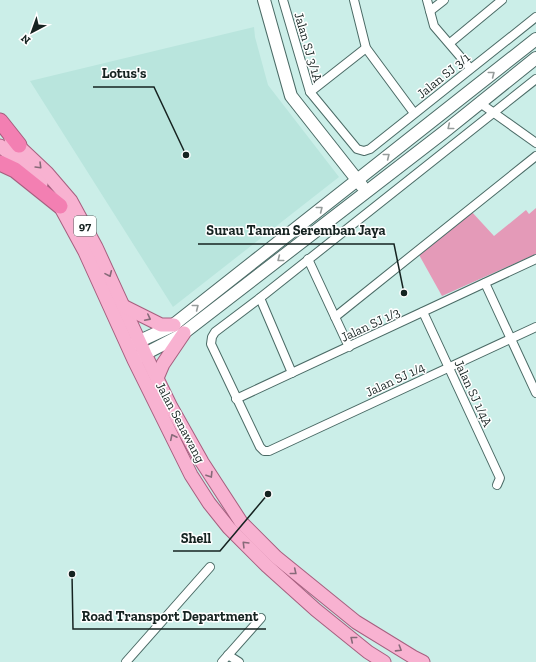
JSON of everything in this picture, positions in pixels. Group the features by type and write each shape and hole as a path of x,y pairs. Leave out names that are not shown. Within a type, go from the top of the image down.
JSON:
{"highway":[{"path":"0,121 19,145"},
{"path":"0,163 16,170 60,206"}],"main road":[{"name":"Jalan Senawang","path":"0,130 19,145 47,173 71,201 96,247 123,306 139,357 191,475 209,503 229,528 267,566 316,610 368,652 384,662"},
{"name":"Jalan Senawang","path":"0,146 14,156 60,206 134,344"},
{"path":"123,306 161,325 179,329 170,353 157,378"},
{"name":"Jalan Senawang","path":"139,357 157,378 171,407 202,462 241,522 276,557 356,622 423,662"}],"street":[{"path":"264,0 291,96 366,192"},
{"name":"Jalan SJ 3/1A","path":"283,0 310,92 357,149 364,151"},
{"path":"354,0 366,48 414,113"},
{"path":"427,0 434,26 470,68"},
{"path":"430,12 444,0"},
{"path":"450,43 502,0"},
{"name":"Jalan SJ 3/1","path":"364,151 370,149 536,17"},
{"path":"134,344 179,329 357,180 536,39"},
{"path":"310,92 366,48"},
{"path":"139,357 366,192 536,58"},
{"path":"236,399 211,344 212,337 215,332 536,79"},
{"path":"462,98 475,100 480,103 536,143"},
{"path":"335,317 536,156"},
{"path":"308,259 349,347"},
{"name":"Jalan SJ 1/3","path":"236,399 536,259"},
{"path":"485,283 536,393"},
{"path":"260,298 292,373"},
{"name":"Jalan SJ 1/4A","path":"423,312 500,478 497,485"},
{"name":"Jalan SJ 1/4","path":"236,399 260,447 264,452 269,451 536,327"},
{"path":"126,662 210,567"},
{"path":"222,662 261,618"},
{"path":"228,655 239,662"}],"shaded area":[{"path":"254,27 255,37 268,85 339,177 173,307 30,81"},
{"path":"536,208 536,254 442,296 418,253 471,211 494,236 526,210 529,214"}],"place":[{"name":"Lotus's","path":"186,155"},
{"name":"Surau Taman Seremban Jaya","path":"404,293"},
{"name":"Shell","path":"268,494"},
{"name":"Road Transport Department","path":"72,574"}]}
